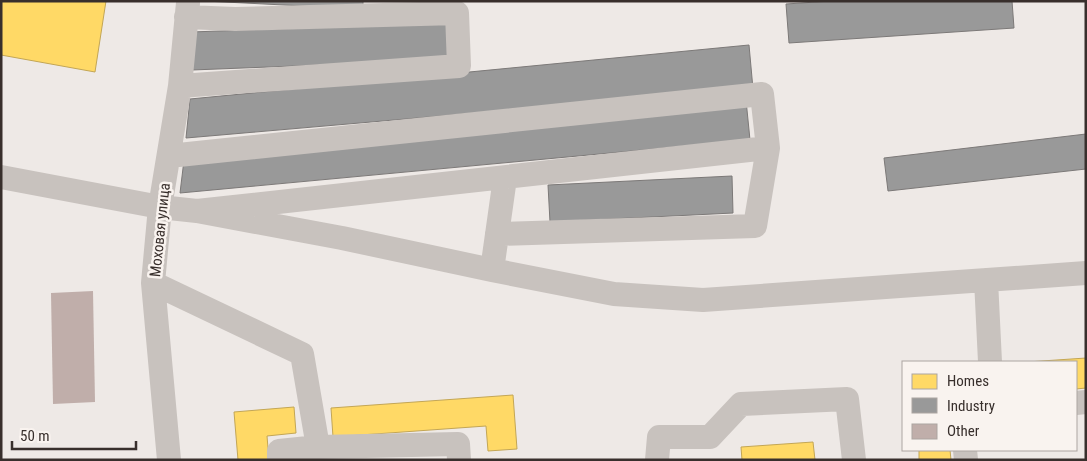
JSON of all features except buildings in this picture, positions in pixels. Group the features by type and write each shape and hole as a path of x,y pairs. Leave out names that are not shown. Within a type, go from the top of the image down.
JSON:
{"street":[{"name":"Моховая улица","path":"169,460 154,283 160,207 180,86 187,9"},
{"path":"180,86 459,66 457,13 235,19 187,9"},
{"path":"169,156 762,94 768,148 754,226 497,234"},
{"path":"197,211 768,148"},
{"path":"1,177 160,207 197,211 342,238 614,294 703,300 1086,273"},
{"path":"492,270 505,178"},
{"path":"986,280 990,361"},
{"path":"154,283 302,354 318,447"},
{"path":"657,460 659,437 710,437 741,404 847,399 854,460"},
{"path":"279,460 278,450 318,447 458,444 459,460"}]}
